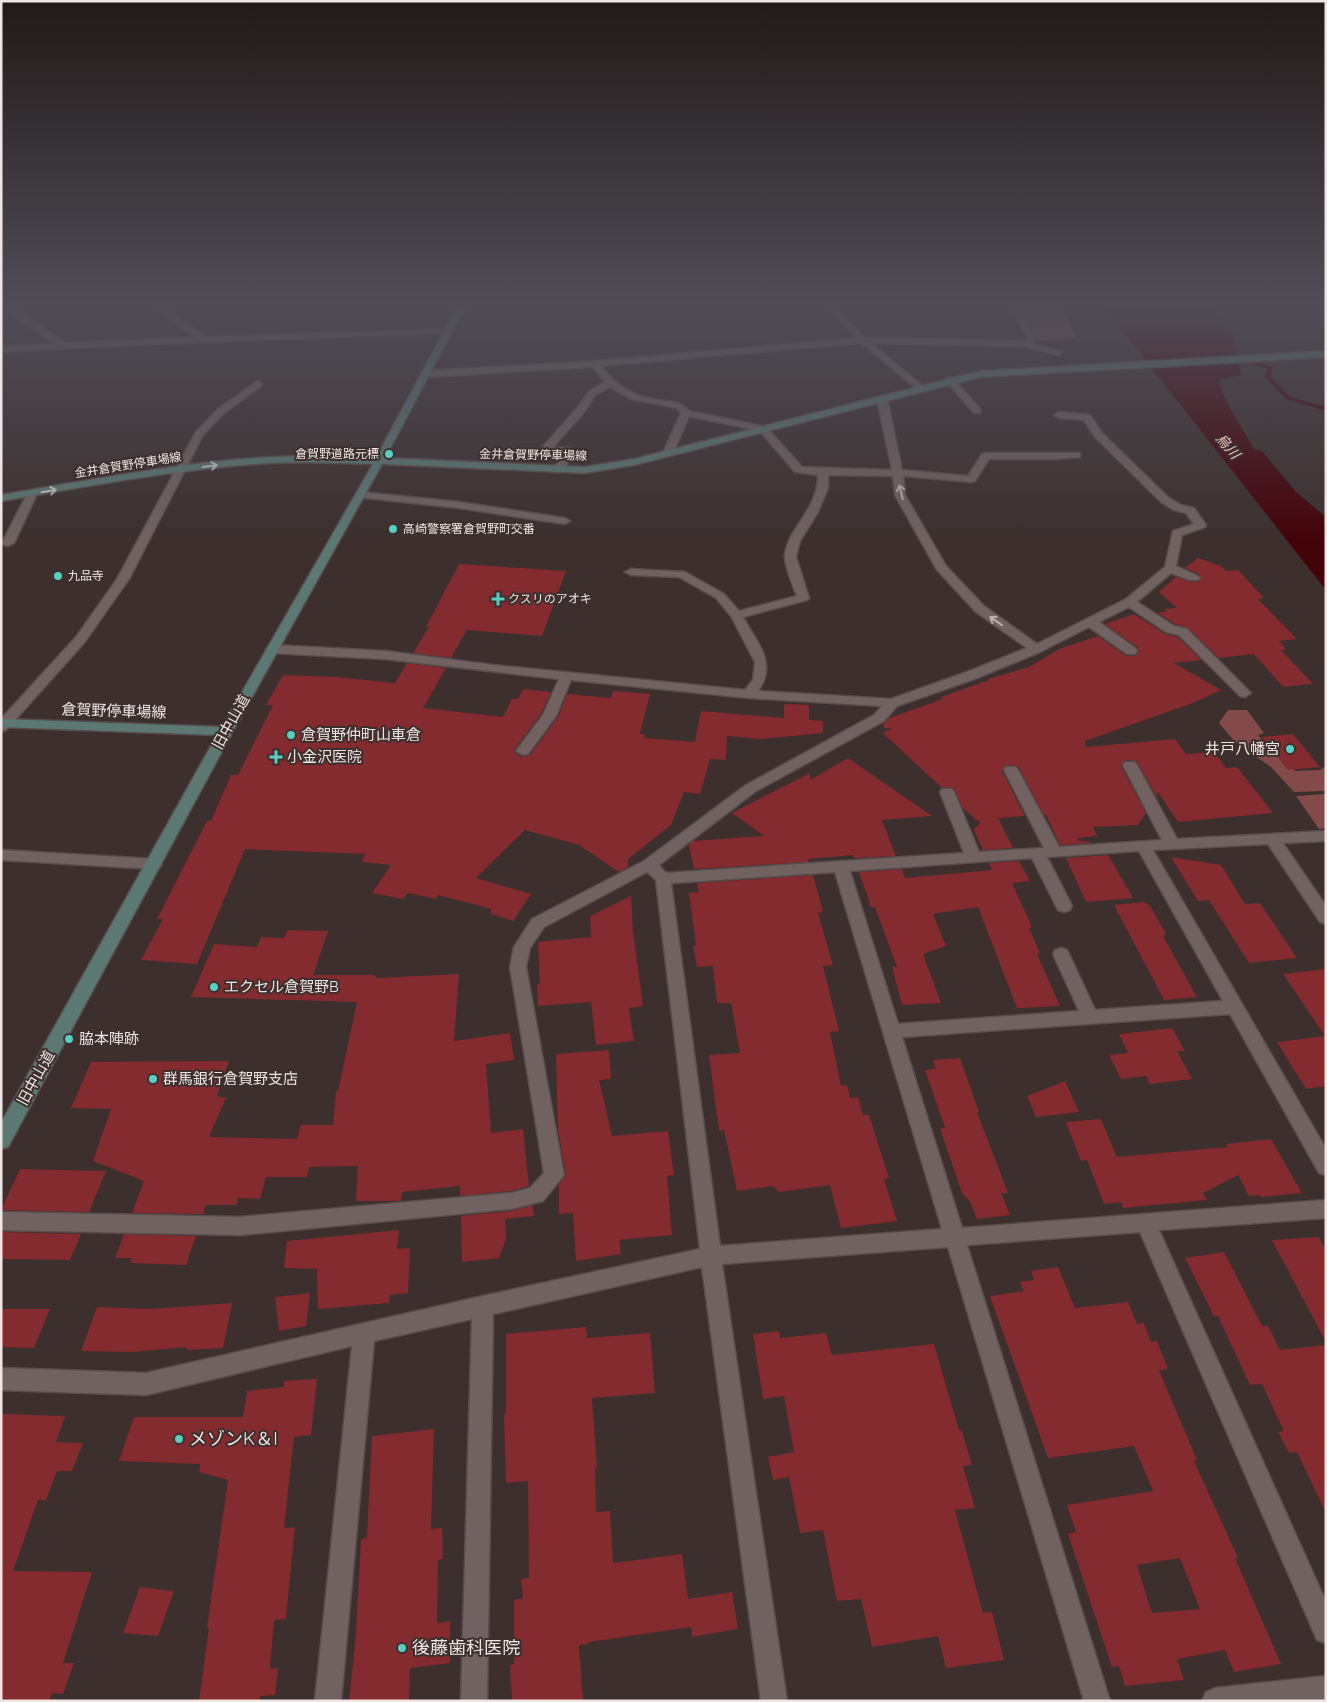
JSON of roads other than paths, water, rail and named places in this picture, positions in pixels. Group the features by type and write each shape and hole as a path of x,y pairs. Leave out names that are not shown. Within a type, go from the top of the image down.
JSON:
{"main road":[{"name":"旧中山道","path":"1,1141 226,731 361,495 420,384"},
{"name":"金井倉賀野停車場線","path":"1,498 180,469 272,460 327,459 585,470 668,453 933,384"},
{"name":"倉賀野停車場線","path":"2,724 226,731"}],"street":[{"path":"2,724 80,640 123,579 199,434 221,411 257,384"},
{"path":"558,470 570,451 545,450 582,409 592,393 607,384"},
{"path":"613,384 637,398 650,402 680,406 686,413 763,429 799,470 898,473 971,479 986,456 1028,455 1054,457 1076,455"},
{"path":"916,384 920,388"},
{"path":"954,384 977,411"},
{"path":"882,398 898,473 900,495 941,568 980,609 1036,649"},
{"path":"668,453 686,413"},
{"path":"272,649 385,655 493,669 749,694 892,703 972,675 1036,649 1130,602 1170,568 1176,532 1201,525 1190,510 1178,508 1165,500 1114,452 1098,435 1087,417 1059,414"},
{"path":"736,615 803,598 790,557 794,541 813,512 820,496 823,488 823,472"},
{"path":"8,543 32,494"},
{"path":"361,495 459,505 565,521"},
{"path":"1170,568 1194,578"},
{"path":"631,572 681,574 720,596 736,615 761,662 759,680 749,694"},
{"path":"1130,602 1170,629 1183,632 1246,693"},
{"path":"1090,622 1131,651"},
{"path":"523,751 549,716 567,676"},
{"path":"1,1221 240,1226 510,1201 536,1194 554,1176 518,967 522,947 538,923 656,871 751,788 879,718 892,703"},
{"path":"1130,765 1172,844"},
{"path":"1011,770 1054,852"},
{"path":"947,792 974,858"},
{"path":"656,871 841,867 1172,844 1326,836"},
{"path":"1272,839 1326,918"},
{"path":"1143,846 1326,1167"},
{"path":"1037,853 1064,906"},
{"path":"1,855 154,864"},
{"path":"841,867 1097,1701"},
{"path":"656,871 774,1701"},
{"path":"1062,954 1090,1017"},
{"path":"892,1031 1235,1007"},
{"path":"1,1379 146,1384 483,1306 711,1256 1326,1209"},
{"path":"1146,1224 1326,1631"},
{"path":"474,1701 483,1306"},
{"path":"328,1701 364,1333"},
{"path":"1215,1701 1326,1689"}],"water":[{"name":"烏川","path":"1164,384 1219,384 1232,412 1254,449 1262,451 1295,491 1326,517 1326,590"}],"waterway":[{"path":"1275,384 1288,398 1326,409"}],"place":[{"name":"倉賀野道路元標","path":"389,454"},
{"name":"高崎警察署倉賀野町交番","path":"393,529"},
{"name":"九品寺","path":"58,576"},
{"name":"クスリのアオキ","path":"498,599"},
{"name":"倉賀野仲町山車倉","path":"291,735"},
{"name":"井戸八幡宮","path":"1290,749"},
{"name":"小金沢医院","path":"276,757"},
{"name":"エクセル倉賀野B","path":"214,987"},
{"name":"脇本陣跡","path":"69,1039"},
{"name":"群馬銀行倉賀野支店","path":"153,1079"},
{"name":"メゾンK＆I","path":"179,1439"},
{"name":"後藤歯科医院","path":"402,1648"}]}
